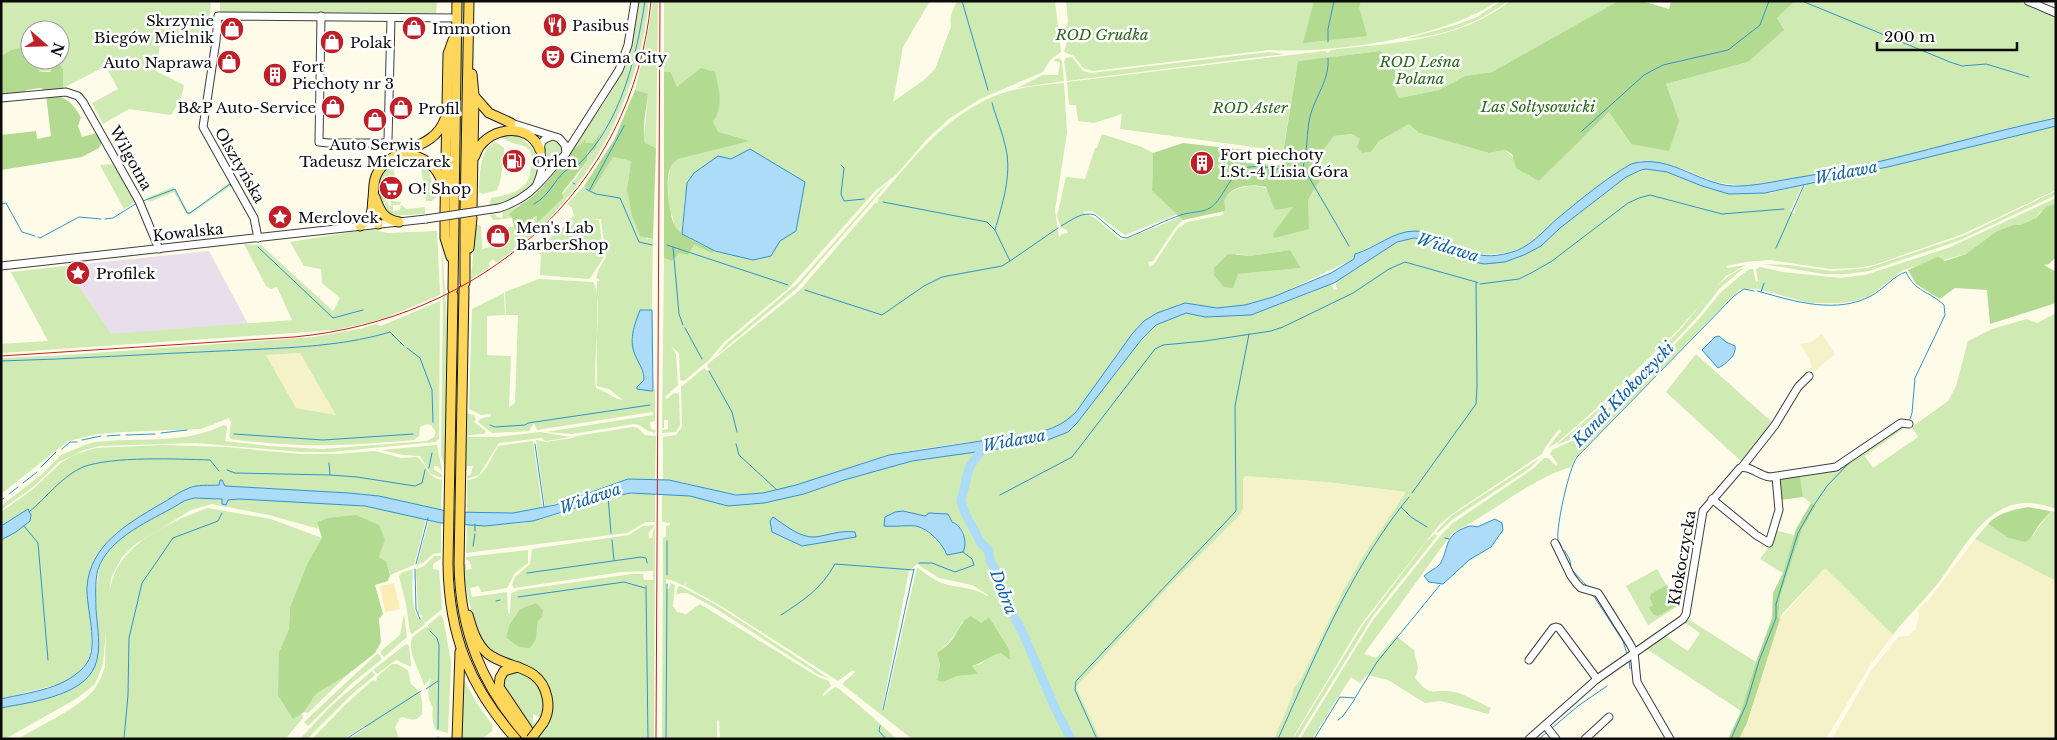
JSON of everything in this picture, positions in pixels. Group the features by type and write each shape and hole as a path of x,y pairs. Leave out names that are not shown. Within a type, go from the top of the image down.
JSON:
{"main road":[{"path":"457,1 450,216 445,238 453,264 448,564 450,606 460,647 471,675 482,696 516,739"},
{"path":"469,1 469,214 471,240 465,265 464,286 458,565 461,603 471,646 497,698 532,739"},
{"path":"445,190 448,54 456,30"},
{"path":"468,49 474,95 473,160 469,214"},
{"path":"474,95 489,113 511,123"},
{"path":"360,226 370,217 376,178 381,167 390,159 403,154 436,134 442,126 446,114"},
{"path":"473,160 476,150 484,141 493,134 503,131 523,134 535,142 540,153"},
{"path":"403,154 422,158 438,172 445,190 450,216"},
{"path":"374,193 379,211 389,219 398,222"},
{"path":"372,210 374,219 378,224"},
{"path":"458,565 467,611 478,643 491,656 532,673 546,691 548,708 543,723 532,739"},
{"path":"457,739 460,647"},
{"path":"521,668 511,668 504,671 500,678 499,688 532,739"}],"street":[{"path":"540,153 548,162 559,161 619,70 628,45 635,1"},
{"path":"2028,1 2056,13"},
{"name":"Olsztyńska","path":"258,238 254,218 203,127 218,16 321,16"},
{"path":"391,18 388,140 384,143 319,142 321,16 457,18"},
{"name":"Wilgotna","path":"1,98 66,92 78,96 139,201 159,249"},
{"path":"534,189 542,170 540,153 543,140 569,136 587,120"},
{"path":"511,123 564,142 566,153"},
{"name":"Kowalska","path":"1,266 426,219 499,208 520,199 534,189 559,161"},
{"name":"Kłokoczycka","path":"1529,739 1597,679 1675,626 1685,616 1701,516 1712,499 1737,470 1742,467 1775,425 1798,386 1809,376"},
{"path":"1742,467 1764,476 1776,477 1836,467 1901,423 1909,424"},
{"path":"1712,499 1769,544 1779,510 1776,477"},
{"path":"1555,543 1574,580 1581,588 1598,593 1626,636 1637,682 1670,739"},
{"path":"1529,660 1552,628 1556,627 1559,628 1597,679"},
{"path":"1585,739 1609,717"},
{"path":"1545,726 1556,739"}],"shaded area":[{"path":"209,251 248,324 111,335 65,266"},
{"path":"1822,334 1835,354 1813,372 1810,361 1800,344 1811,342"},
{"path":"300,353 337,415 296,408 266,355"},
{"path":"1245,476 1326,482 1406,492 1363,556 1344,589 1302,677 1293,689 1293,694 1274,739 1100,739 1076,687 1169,586 1212,541 1219,537 1243,509 1243,480"},
{"path":"1975,539 2056,581 2056,739 1832,739 1871,671 1898,637 1908,636 1916,629 1919,613 1917,610 1928,601"},
{"path":"1825,568 1893,635 1870,665 1826,739 1739,739 1747,723 1780,619"}],"green space":[{"path":"6,1 211,1 209,26 206,33 209,40 159,40 159,54 154,70 184,85 181,98 171,115 129,109 103,124 92,103 118,89 107,69 100,69 63,88 63,70 70,70 70,20 20,20 20,48 1,56 1,3"},
{"path":"220,1 437,1 436,13 220,12"},
{"path":"460,1 466,1 463,192 457,185"},
{"path":"638,1 649,1 637,63 615,122 601,150 564,202 538,230 496,263 493,259 489,263 490,267 471,279 476,224 481,226 482,249 504,244 504,236 508,236 508,227 514,227 516,240 537,216 538,221 534,227 576,178 587,161 587,152 590,151 593,143 585,143 585,139 580,145 570,150 618,80 628,55"},
{"path":"653,1 658,1 656,148 645,143 644,137 648,95 635,90 646,44"},
{"path":"664,1 930,1 903,47 893,102 924,80 935,69 951,27 951,17 957,1 1055,1 1061,52 1050,60 1043,72 980,99 950,118 927,139 896,175 875,191 789,288 723,343 709,360 684,381 680,380 679,353 671,346 676,354 678,385 665,397 667,399 674,393 679,394 680,425 676,432 662,433 662,430 668,429 668,420 664,420 664,428 662,428 664,258 672,261 679,253 694,245 712,253 715,251 753,260 771,256 780,241 796,231 805,183 750,149 685,194 682,234 674,227 673,217 669,212 668,185 670,167 678,159 749,141 718,133 713,121 677,87 671,72 664,72"},
{"name":"ROD Grudka","path":"1066,1 1497,1 1475,14 1448,25 1387,41 1323,49 1269,50 1093,71 1083,68 1074,56 1064,52 1067,41 1065,29 1068,22"},
{"path":"1314,1 1361,1 1359,7 1367,36 1303,43"},
{"path":"1501,1 1508,1 1484,16 1459,28 1433,35 1405,39 1456,25 1477,17"},
{"path":"1510,1 1618,1 1492,72 1465,76 1439,90 1399,98 1394,88 1396,72 1380,51 1298,61 1283,151 1120,129 1122,114 1094,123 1078,121 1076,105 1069,105 1067,82 1325,51 1328,53 1331,50 1424,38 1447,33 1468,25 1489,15"},
{"name":"Las Sołtysowicki","path":"1618,1 1642,1 1669,9 1671,1 1795,1 1777,18 1784,30 1748,62 1666,84 1679,121 1669,151 1631,144 1609,112 1539,181 1516,168 1512,154 1505,150 1489,153 1419,133 1409,124 1379,141 1371,152 1362,153 1357,147 1360,139 1352,134 1334,136 1317,159 1320,172 1319,182 1308,200 1309,229 1274,238 1273,234 1293,207 1275,210 1266,187 1243,186 1228,194 1225,199 1225,211 1183,220 1152,191 1153,153 1183,143 1245,150 1246,163 1281,165 1298,61 1380,51 1393,65 1395,70 1394,84 1399,98 1439,90 1465,76 1492,72"},
{"path":"1795,1 2017,1 2056,15 2056,118 1874,164 1814,176 1742,186 1715,182 1686,170 1662,163 1640,161 1621,170 1556,220 1544,233 1528,245 1508,253 1478,255 1431,234 1413,231 1395,235 1355,254 1354,259 1273,297 1245,305 1217,308 1185,303 1157,313 1144,321 1132,334 1076,412 1065,422 1045,431 891,455 788,489 770,493 752,495 729,494 685,483 663,480 663,437 676,435 682,427 681,387 704,368 707,371 711,369 707,367 708,364 800,290 875,203 878,203 878,199 918,153 946,126 961,114 997,95 1022,88 1064,83 1067,133 1055,210 1059,237 1062,234 1068,233 1067,230 1061,228 1057,216 1066,177 1085,179 1095,148 1097,148 1102,134 1142,147 1153,153 1152,191 1178,214 1125,235 1092,211 1082,212 1095,218 1121,240 1180,217 1183,220 1176,227 1153,261 1148,262 1150,267 1178,228 1187,222 1222,215 1227,195 1240,188 1249,186 1263,187 1294,207 1273,234 1310,197 1318,183 1319,168 1317,159 1334,136 1352,134 1360,139 1362,153 1371,152 1379,141 1409,124 1419,133 1489,153 1505,150 1539,181 1609,112 1631,144 1671,101 1666,84 1748,62 1777,18","holes":["1290,250 1301,268 1238,274 1236,254 1250,256"]},
{"path":"20,48 20,70 50,72 51,70 63,70 63,88 45,91 41,88 1,95 1,56"},
{"path":"1269,52 1285,54 1067,81 1064,61 1066,58 1072,57 1083,71 1091,73"},
{"path":"1059,58 1062,61 1064,81 1017,88 1043,75 1058,75 1060,63 1053,60"},
{"path":"701,68 715,72 720,104 713,121 718,132 750,141 678,159 671,167 668,190 674,225 685,236 715,251 712,253 694,245 688,255 679,253 672,261 664,258 664,72 671,72 677,87"},
{"path":"38,70 55,70 40,72"},
{"path":"635,90 648,94 644,137 645,143 656,148 653,239 640,236 632,216 627,190 631,161 613,157 592,191 584,186 614,140"},
{"path":"46,95 63,98 71,103 81,117 78,126 82,137 97,133 102,142 99,148 82,157 1,170 1,135 36,131 37,139 51,136"},
{"path":"2056,126 2056,190 1963,234 1874,265 1856,268 1830,269 1770,260 1726,266 1727,268 1746,265 1726,276 1678,330 1598,407 1558,442 1548,448 1561,431 1559,429 1542,454 1452,514 1439,525 1360,626 1292,739 1274,739 1293,694 1293,689 1302,677 1344,589 1363,556 1406,492 1326,482 1245,476 1243,480 1243,509 1237,518 1169,586 1076,687 1100,739 1072,739 1026,636 1009,605 991,551 979,535 964,504 964,492 970,469 977,457 984,451 1040,443 1056,437 1077,423 1141,340 1150,330 1162,322 1186,313 1205,317 1251,315 1313,292 1330,283 1334,290 1337,289 1335,282 1397,242 1414,238 1438,245 1466,260 1484,264 1505,262 1518,258 1541,246 1560,228 1626,177 1646,169 1667,172 1737,194 1771,193 1803,185 1790,211 1794,214 1806,184 1892,166"},
{"path":"600,134 595,150 587,152 587,161 562,193 563,198 533,227 532,225 537,221 537,216 533,218 515,242 512,217 508,215 542,187 570,150 580,145 586,138 585,143 593,143"},
{"path":"513,135 522,139 534,151 538,167 536,175 532,183 521,193 499,204 489,206 491,198 518,190 530,175 531,167 533,166 531,152 524,146 509,142 503,138 503,136"},
{"path":"553,141 559,144 562,150 559,156 553,159 547,156 544,150 547,144"},
{"path":"496,142 504,148 500,182 497,190 483,194 479,192 483,156 490,145"},
{"path":"613,157 632,161 628,182 629,202 641,230 647,239 653,239 652,310 640,310 633,350 644,371 644,380 637,387 651,391 655,390 655,421 650,422 651,429 656,430 655,433 634,424 572,434 546,432 653,415 652,412 537,430 534,423 529,431 492,433 478,422 480,419 491,416 490,414 481,415 469,409 472,309 504,293 505,315 487,316 487,355 511,356 509,407 515,403 518,315 506,315 505,292 539,279 593,282 597,297 597,282 600,280 596,278 606,257 601,219 591,220 599,220 604,257 588,279 540,275 541,254 538,254 547,241 572,221 571,218 574,216 572,208 567,204 584,186 592,191","holes":["597,334 597,386 609,389 623,400 617,399 596,388"]},
{"path":"420,162 427,163 436,197 432,201 426,201"},
{"path":"114,164 137,201 124,209 100,165"},
{"path":"389,166 395,170 388,172 394,171 395,180 386,181 387,192 394,192 395,196 392,194 384,195 386,201 381,204 378,193 380,178"},
{"path":"231,182 232,185 188,216 174,192 149,202 147,198 173,187 189,212 213,197"},
{"path":"889,182 796,289 718,354 726,344 799,282"},
{"path":"2056,191 2056,195 1958,241 1869,271 1848,274 1824,274 1762,264 1789,265 1832,271 1868,268 1963,236"},
{"path":"2056,198 2056,204 2039,213 2036,218 2020,225 2013,225 1997,231 1966,254 1903,270 1870,296 1859,300 1842,303 1809,303 1758,289 1740,289 1575,458 1571,467 1525,488 1452,533 1364,654 1376,658 1396,636 1414,650 1418,668 1415,678 1421,685 1429,691 1447,691 1464,695 1491,708 1488,714 1441,701 1425,703 1388,680 1367,675 1360,683 1351,677 1312,739 1300,739 1373,620 1442,534 1453,523 1534,468 1544,458 1548,458 1556,466 1558,464 1550,454 1552,450 1572,441 1602,414 1670,349 1699,319 1722,291 1749,269 1753,269 1756,282 1758,281 1756,269 1760,267 1783,272 1840,278 1865,275 1948,248"},
{"path":"387,201 389,206 391,206 391,201 401,202 400,205 393,205 393,211 400,210 401,205 407,209 425,207 425,214 391,216 383,209"},
{"path":"2056,204 2056,257 2049,264 2044,265 2056,272 2056,303 1990,324 1987,290 1955,288 1940,299 1916,284 1908,270 1938,257 1945,261 1966,254 1997,231 2013,225 2020,225 2036,218 2046,207"},
{"path":"516,207 508,215 512,217 513,222 512,218 494,220 489,215 495,214 497,217 502,218 503,211"},
{"path":"370,229 387,233 437,231 440,295 383,319 336,330 1,353 1,344 48,341 11,272 65,266 111,334 292,320 277,287 271,289 266,286 244,244 261,245 333,311 340,298 322,283 321,269 304,266 290,242"},
{"path":"441,231 447,321 445,467 441,455 443,299"},
{"path":"1290,250 1301,268 1238,274 1233,288 1224,287 1214,275 1214,268 1228,254 1250,256"},
{"path":"1745,267 1720,288 1674,342 1569,440 1556,445 1603,405 1648,362 1677,333 1716,287 1734,272"},
{"path":"440,301 439,439 435,442 330,452 301,452 196,443 100,446 84,450 59,462 33,487 1,510 1,506 41,475 61,455 95,442 177,438 208,431 224,425 227,427 225,441 323,449 427,441 434,437 436,432 431,425 427,424 420,427 419,436 414,440 345,445 278,444 231,439 229,436 231,423 229,418 201,429 98,434 68,441 1,494 1,358 314,337 376,324 381,326","holes":["300,353 336,415 296,408 266,355"]},
{"path":"2056,313 2056,509 2034,503 2015,504 1999,511 1972,535 1938,583 1893,635 1825,568 1778,619 1780,597 1802,529 1816,507 1803,497 1800,475 1835,469 1901,425 1906,427 1865,456 1873,468 1918,437 1912,427 1948,401 1956,386 1968,341 1992,329 2027,319 2037,323"},
{"path":"460,339 456,473 453,474 455,345"},
{"path":"1696,354 1774,424 1742,462 1666,392"},
{"path":"466,413 474,415 476,419 474,422 486,431 484,434 468,435 468,437 496,437 540,432 571,437 546,441 541,438 499,443 479,475 467,479 467,476 471,474 473,466 467,466 467,471 464,471"},
{"path":"633,427 638,428 645,435 656,436 655,479 628,479 545,507 536,440 546,442"},
{"path":"533,441 542,507 513,513 467,512 467,480 473,479 482,472 490,462 498,446"},
{"path":"161,445 226,447 300,454 339,454 375,451 401,458 417,457 433,476 442,480 441,510 379,496 225,486 220,484 180,492 117,532 96,557 90,622 92,635 90,655 88,661 77,674 67,682 1,699 1,540 16,532 30,521 28,509 1,526 1,512 32,490 62,462 76,454 96,448"},
{"path":"437,445 442,471 437,466 434,466 434,469 442,475 442,478 431,474 420,456 403,455 381,450"},
{"path":"978,451 969,468 960,496 962,507 979,542 988,553 988,560 995,572 1006,603 1071,739 912,739 842,684 855,672 853,670 838,681 721,606 685,586 687,581 684,586 666,579 666,589 669,589 670,583 675,585 673,606 677,612 686,614 700,604 818,677 829,681 831,686 823,696 835,687 839,689 897,739 720,739 719,720 717,721 717,739 662,739 663,538 666,537 666,526 670,525 670,523 662,522 662,497 664,493 690,496 728,506 764,503 804,494 844,480 912,461","holes":["903,511 925,516 935,514 946,518 963,531 964,543 947,555 935,538 918,527 906,525 885,526 885,517","917,564 939,578 972,585 988,595 944,584 931,578 917,567 884,711 882,710 909,571","989,617 1009,649 991,655 981,664 972,666 977,674 957,676 943,682 937,679 940,665 937,653 951,639 962,622 981,623"]},
{"path":"1540,458 1530,468 1453,519 1438,533 1436,532 1451,516"},
{"path":"1800,475 1803,497 1780,500 1779,481 1782,478"},
{"path":"655,492 655,522 646,522 627,533 466,553 467,524 499,525 532,521 623,495"},
{"path":"194,498 222,499 226,505 228,500 239,499 365,506 426,519 414,565 390,575 386,561 379,557 385,540 327,518 317,522 319,529 269,515 212,504 191,510 134,545 122,557 111,578 103,664 95,684 76,699 5,739 1,739 1,708 58,696 74,688 98,650 96,590 100,564 110,549 126,534 184,501"},
{"path":"1811,503 1816,506 1802,529 1780,597 1778,618 1780,619 1747,723 1739,739 1728,739 1741,711 1772,618 1773,593 1783,573 1796,529"},
{"path":"2028,507 2050,511 2032,536 2025,542 2009,538 1988,524 2002,514"},
{"path":"208,508 271,519 322,538 308,562 290,607 289,629 279,652 293,719 302,713 303,718 285,739 18,739 86,698 97,685 105,667 106,620 111,584 114,575 130,551 167,525"},
{"path":"2050,511 2056,512 2056,581 1975,539 1988,524 2000,531 2033,536"},
{"path":"356,515 379,525 385,540 379,557 386,561 390,575 388,581 375,585 383,614 379,619 381,642 375,653 347,675 316,694 304,712 293,719 278,695 279,652 289,629 290,607 308,562 322,538 317,522 327,518"},
{"path":"429,520 441,523 441,553 433,554 423,563 417,565"},
{"path":"655,525 649,532 649,538 652,538 655,528 654,739 538,739 547,725 550,712 544,682 484,649 468,597 463,564 466,564 466,570 472,569 466,557 528,550 528,563 515,573 507,588 481,592 479,586 470,588 472,597 507,592 508,613 510,614 511,593 519,590 632,574 643,574 644,580 653,580 653,571 622,572 514,588 512,585 515,577 530,564 532,549 629,535 643,526","holes":["520,609 542,617 538,621 536,639 519,647 506,638 509,625"]},
{"path":"1775,530 1794,535 1783,573 1760,559 1769,547"},
{"path":"1435,534 1437,536 1373,616 1297,739 1293,739 1363,625 1426,542"},
{"path":"434,556 441,556 441,559 433,564 433,569 439,570 442,609 425,623 422,619 425,624 412,634 410,632 399,576 401,573 413,569 413,602 419,620 423,616 418,613 416,569 424,566"},
{"path":"1657,569 1678,606 1648,625 1626,586"},
{"path":"1667,585 1677,605 1658,616 1654,615 1649,608 1653,605 1650,598 1651,594"},
{"path":"680,586 715,604 830,679 819,675 715,608 687,593 676,595"},
{"path":"536,603 543,610 542,617 538,621 536,639 530,648 519,647 506,638 509,625 520,609"},
{"path":"404,614 407,637 384,657 380,652 400,635"},
{"path":"440,615 443,618 451,662 448,733 436,730 433,719 433,707 428,696 431,678 424,686 411,648 413,637 426,627 429,628 428,625"},
{"path":"971,616 981,623 989,617 1009,649 1010,660 1001,653 997,654 972,666 978,674 957,676 943,682 937,680 940,665 937,653 949,643 963,622"},
{"path":"1688,619 1756,662 1741,711 1645,648 1664,635 1688,651 1700,633 1684,622"},
{"path":"406,644 409,646 411,667 396,660 377,674 373,670"},
{"path":"378,653 382,659 351,684 308,726 304,722"},
{"path":"392,664 397,664 408,670 411,684 420,693 422,705 422,714 417,719 412,720 401,717 395,727 399,739 349,739 367,727 364,726 343,739 312,739 346,704 373,680 376,682 377,677"},
{"path":"372,671 375,675 351,695 307,739 300,739 330,707"},
{"path":"518,671 532,679 542,695 542,718 533,714 533,721 537,726 532,732 501,687 503,676"},
{"path":"347,675 308,713 304,712 316,694"},
{"path":"463,678 476,702 493,726 492,731 482,739 461,739"}],"sand":[{"path":"394,583 400,609 385,612 380,586"}],"water":[{"name":"Widawa","path":"2056,118 2056,126 1892,166 1765,193 1729,194 1667,172 1641,170 1626,177 1560,228 1541,246 1505,262 1484,264 1466,260 1422,239 1414,238 1397,242 1334,283 1251,315 1205,317 1186,313 1156,325 1141,340 1068,432 1040,443 912,461 844,480 804,494 764,503 728,506 690,496 631,493 615,496 533,521 485,526 441,523 365,506 239,499 228,500 226,505 222,504 222,499 194,498 184,501 137,527 116,543 100,564 96,586 98,652 95,666 88,676 79,685 54,696 1,708 1,699 59,684 70,679 87,663 92,647 92,637 87,587 95,559 112,537 123,528 177,494 192,487 219,485 220,480 222,480 225,486 379,496 451,512 513,513 555,505 628,479 669,480 736,495 763,493 796,485 889,455 1034,433 1052,428 1067,420 1076,412 1132,334 1144,321 1157,313 1185,303 1217,308 1245,305 1273,297 1331,273 1354,259 1355,254 1407,232 1417,231 1432,234 1469,252 1487,256 1516,251 1530,243 1584,197 1631,164 1646,162 1674,166 1713,182 1727,185 1764,184 1865,165"},
{"path":"750,149 805,182 796,231 780,241 771,256 753,260 715,251 682,234 687,183 694,173 718,156 731,159"},
{"path":"640,310 652,310 653,391 637,389 644,380 644,377 632,345 632,339"},
{"path":"1719,336 1735,346 1735,349 1730,359 1718,368 1702,350 1715,337"},
{"path":"28,509 31,515 30,521 16,532 1,540 1,526"},
{"path":"903,511 925,516 929,513 948,514 952,522 959,527 964,535 965,544 963,552 947,555 934,537 926,530 916,526 884,526 885,517 895,512"},
{"path":"773,517 793,530 809,537 840,532 855,532 856,537 802,546 772,532 770,521"},
{"path":"1495,519 1502,523 1503,530 1491,547 1469,560 1443,584 1429,582 1424,576 1440,564 1452,536 1456,532 1466,527 1477,527"}],"waterway":[{"path":"534,204 547,193 565,171 578,165 593,148 616,110 637,45 645,1"},
{"path":"962,1 988,90"},
{"path":"1328,42 1328,29 1334,1"},
{"path":"1582,131 1644,75 1663,65 1728,50 1760,25 1769,1"},
{"path":"1802,1 1950,62 1962,66 1986,64 2029,77"},
{"path":"1061,226 1077,217 1090,214 1095,215 1121,237 1127,238 1177,216 1210,208 1220,198 1236,174 1249,167 1256,166 1289,170 1303,167 1310,117 1325,81 1328,58"},
{"path":"992,103 1005,143 1008,159 1005,190 995,230"},
{"path":"589,191 624,126"},
{"path":"841,165 844,168 841,194 844,201 864,199"},
{"path":"1303,167 1349,246"},
{"path":"143,201 175,189 187,213 190,213 230,184 231,186"},
{"name":"Kanał Kłokoczycki","path":"1776,248 1804,185"},
{"path":"586,189 596,194 620,198 639,242 652,245"},
{"path":"1480,284 1519,279 1533,272 1552,261 1628,203 1650,195 1722,214 1784,209"},
{"path":"883,202 987,222 995,230 1010,261 1058,228"},
{"path":"1,204 6,203 22,232 35,236"},
{"path":"105,219 113,218 137,203"},
{"path":"38,237 40,238 79,217 101,219"},
{"path":"667,245 788,285"},
{"path":"258,247 333,318 363,310"},
{"path":"673,247 679,314 683,325"},
{"path":"805,290 882,315 924,286 942,277 1002,266 1010,261"},
{"path":"1000,495 1072,457 1155,349 1163,345 1205,341 1271,331 1283,327 1353,293 1389,269 1405,262 1476,282"},
{"path":"1761,292 1802,302 1830,305 1844,304 1871,296 1897,276 1906,272 1918,288 1944,305 1945,315 1915,378 1910,419"},
{"path":"1412,493 1476,404 1476,282 1478,283"},
{"name":"Kanał Kłokoczycki","path":"1757,291 1761,292 1764,283"},
{"name":"Kanał Kłokoczycki","path":"1562,547 1558,540 1561,510 1570,473 1577,457 1734,296 1744,289 1754,291"},
{"path":"685,328 702,359"},
{"path":"1,361 307,346 349,341 390,332 404,346"},
{"path":"1097,739 1075,690 1076,681 1236,511 1235,406 1249,334"},
{"path":"407,348 420,358 432,390 433,422"},
{"path":"709,371 732,412 737,432"},
{"path":"490,425 495,427 525,425 528,423 650,405"},
{"path":"1731,739 1746,705 1759,661 1776,618 1776,604 1798,533 1827,486 1850,462 1902,427"},
{"path":"161,433 187,430"},
{"path":"126,435 155,434"},
{"path":"234,434 323,440 413,434"},
{"path":"107,436 120,435"},
{"path":"82,440 101,436"},
{"path":"62,449 70,442 77,442"},
{"path":"535,444 544,507"},
{"path":"736,444 739,455 777,490"},
{"name":"Dobra","path":"984,446 969,468 961,501 965,513 981,543 989,551 990,560 998,574 1009,608 1022,631 1055,708 1071,739"},
{"path":"41,467 56,452"},
{"path":"429,468 432,453"},
{"path":"29,512 68,476 83,467 95,464 145,459 210,460 219,471"},
{"path":"329,463 330,475"},
{"path":"227,470 235,473 357,477 415,486 422,483 425,470"},
{"path":"23,483 37,472"},
{"path":"9,494 18,487"},
{"name":"Widawa","path":"608,496 611,533"},
{"path":"1409,497 1401,507 1411,517 1427,527"},
{"path":"1278,739 1318,649 1348,590 1364,562 1401,507"},
{"path":"124,739 128,695 129,638 142,583 173,538 218,521 222,513"},
{"path":"416,564 428,518"},
{"path":"475,524 475,531"},
{"path":"24,526 38,543 48,660"},
{"path":"473,546 475,534"},
{"path":"1445,538 1449,539"},
{"path":"612,540 614,560"},
{"path":"667,541 667,575"},
{"name":"Kanał Kłokoczycki","path":"1564,550 1571,565"},
{"path":"919,563 932,563 955,572 974,565 972,559 963,552"},
{"path":"527,573 641,557 646,558 647,563"},
{"path":"781,615 805,599 818,587 835,564 914,570"},
{"path":"415,569 416,609 420,619"},
{"path":"883,710 914,569"},
{"name":"Kanał Kłokoczycki","path":"1572,570 1588,587"},
{"path":"518,597 624,582 645,588"},
{"path":"666,739 667,584"},
{"path":"1314,739 1340,697 1355,698 1377,662 1440,585"},
{"path":"646,586 648,739"},
{"name":"Kanał Kłokoczycki","path":"1593,595 1623,641 1627,654"},
{"path":"496,601 500,600"},
{"path":"430,631 437,638 439,645 438,729"},
{"name":"Kanał Kłokoczycki","path":"1629,660 1630,669"},
{"path":"426,689 438,681"},
{"name":"Kanał Kłokoczycki","path":"1552,728 1578,706 1607,686"},
{"path":"346,739 421,691"},
{"path":"1338,720 1355,699"},
{"path":"880,726 879,731 886,739"},
{"name":"Kanał Kłokoczycki","path":"1539,739 1546,733"}],"railway":[{"path":"1,356 294,337 361,326 425,304 483,274 535,234 579,187 614,132 638,70 651,1"},
{"path":"656,739 660,1"}],"place":[{"name":"Pasibus","path":"555,25"},
{"name":"Immotion","path":"414,28"},
{"name":"Skrzynie Biegów Mielnik","path":"232,29"},
{"name":"Polak","path":"332,42"},
{"name":"Cinema City","path":"553,57"},
{"name":"Auto Naprawa","path":"229,62"},
{"name":"Fort Piechoty nr 3","path":"275,75"},
{"name":"B&P Auto-Service","path":"333,107"},
{"name":"Profil","path":"401,108"},
{"name":"Auto Serwis Tadeusz Mielczarek","path":"375,120"},
{"name":"Orlen","path":"514,161"},
{"name":"Fort piechoty I.St.-4 Lisia Góra","path":"1202,163"},
{"name":"O! Shop","path":"391,188"},
{"name":"Merclovek","path":"280,217"},
{"name":"Men's Lab BarberShop","path":"498,236"},
{"name":"Profilek","path":"78,273"}],"park label":[{"name":"ROD Leśna Polana","path":"1420,70"},
{"name":"ROD Aster","path":"1250,107"}]}
